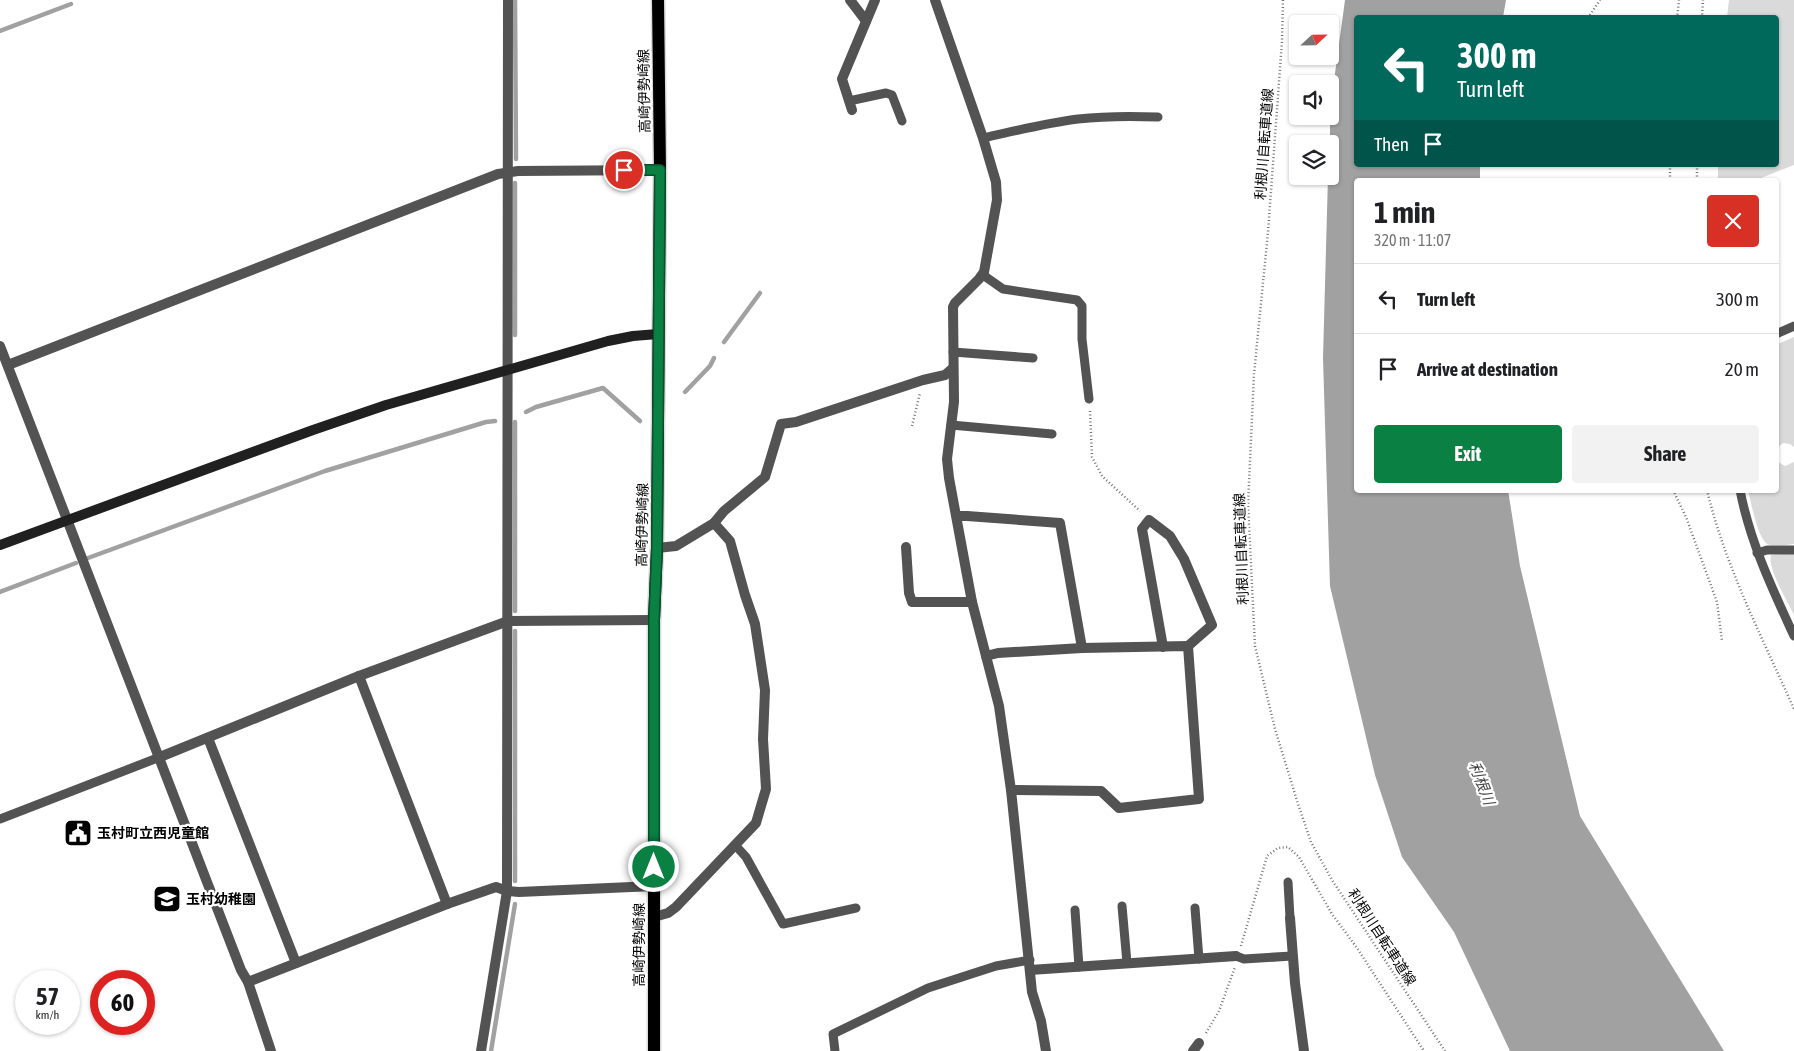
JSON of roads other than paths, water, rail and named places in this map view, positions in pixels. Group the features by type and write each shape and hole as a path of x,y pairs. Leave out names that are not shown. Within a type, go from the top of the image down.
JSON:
{"main road":[{"name":"高崎伊勢崎線","path":"654,1051 654,620 657,548 660,170 658,0"}],"street":[{"path":"481,1051 508,891 508,0"},
{"path":"850,0 866,21"},
{"path":"850,106 842,79 875,0"},
{"path":"935,0 983,138 998,191 983,275 955,303 953,308 954,402 947,459 972,602 999,706 1011,790 1032,992 1046,1051"},
{"path":"8,365 498,174 509,172 660,170"},
{"path":"0,545 376,408 608,341 658,334"},
{"path":"0,346 241,970 248,982 271,1051"},
{"path":"657,548 676,546 714,522 724,511 765,477 781,424 796,422 923,380 945,375 953,368"},
{"path":"956,516 1060,523 1082,648"},
{"path":"986,656 998,653 1082,648 1163,647 1188,646 1212,625 1184,559 1170,536 1149,520 1142,529 1163,647"},
{"path":"654,917 668,914 676,907 756,823 766,789 763,739 765,690 755,624 730,541 714,522"},
{"path":"906,547 909,593 912,602 972,602"},
{"path":"160,757 359,676 508,621 654,620"},
{"path":"1011,790 1101,792 1119,808 1199,799 1188,646"},
{"path":"359,676 447,904"},
{"path":"208,738 296,963"},
{"path":"248,982 447,904 496,887 519,892 654,886"},
{"path":"1290,918 1292,956 1304,1051"},
{"path":"1030,965 1079,967 1236,956"}],"lane":[{"path":"850,106 886,93 892,95 902,121"},
{"path":"983,138 1080,119 1126,116 1158,117"},
{"path":"983,275 1003,289 1080,302 1082,306 1082,340 1089,400"},
{"path":"1779,333 1794,326"},
{"path":"953,352 1033,358"},
{"path":"951,425 1052,434"},
{"path":"1741,493 1749,530 1757,553 1794,636"},
{"path":"1757,553 1767,550 1794,550"},
{"path":"0,819 160,757"},
{"path":"735,845 746,858 783,924 856,908"},
{"path":"1288,882 1290,918"},
{"path":"1122,906 1127,963"},
{"path":"1195,908 1199,958"},
{"path":"1076,910 1079,967"},
{"path":"1236,956 1244,959 1292,956"},
{"path":"835,1051 833,1034 928,988 996,966 1030,965"}],"water":[{"name":"利根川","path":"1345,0 1506,0 1503,15 1354,15 1354,167 1480,167 1480,178 1354,178 1354,493 1508,493 1520,566 1580,816 1724,1051 1510,1051 1454,932 1402,857 1375,775 1330,586 1323,358 1328,185 1339,185 1339,135 1330,135 1330,125 1339,125 1339,75 1335,75 1336,65 1339,65 1339,44"}],"waterway":[{"path":"515,0 516,159"},
{"path":"0,31 71,4"},
{"path":"515,183 515,335"},
{"path":"724,342 760,293"},
{"path":"685,392 710,366 714,358"},
{"path":"526,412 536,407 603,388 640,421"},
{"path":"88,558 325,471 486,422 495,421"},
{"path":"515,422 515,611"},
{"path":"0,592 76,563"},
{"path":"515,631 515,881"},
{"path":"491,1051 515,904"}],"place":[{"name":"玉村町立西児童館","path":"78,833"},
{"name":"玉村幼稚園","path":"167,899"}]}
